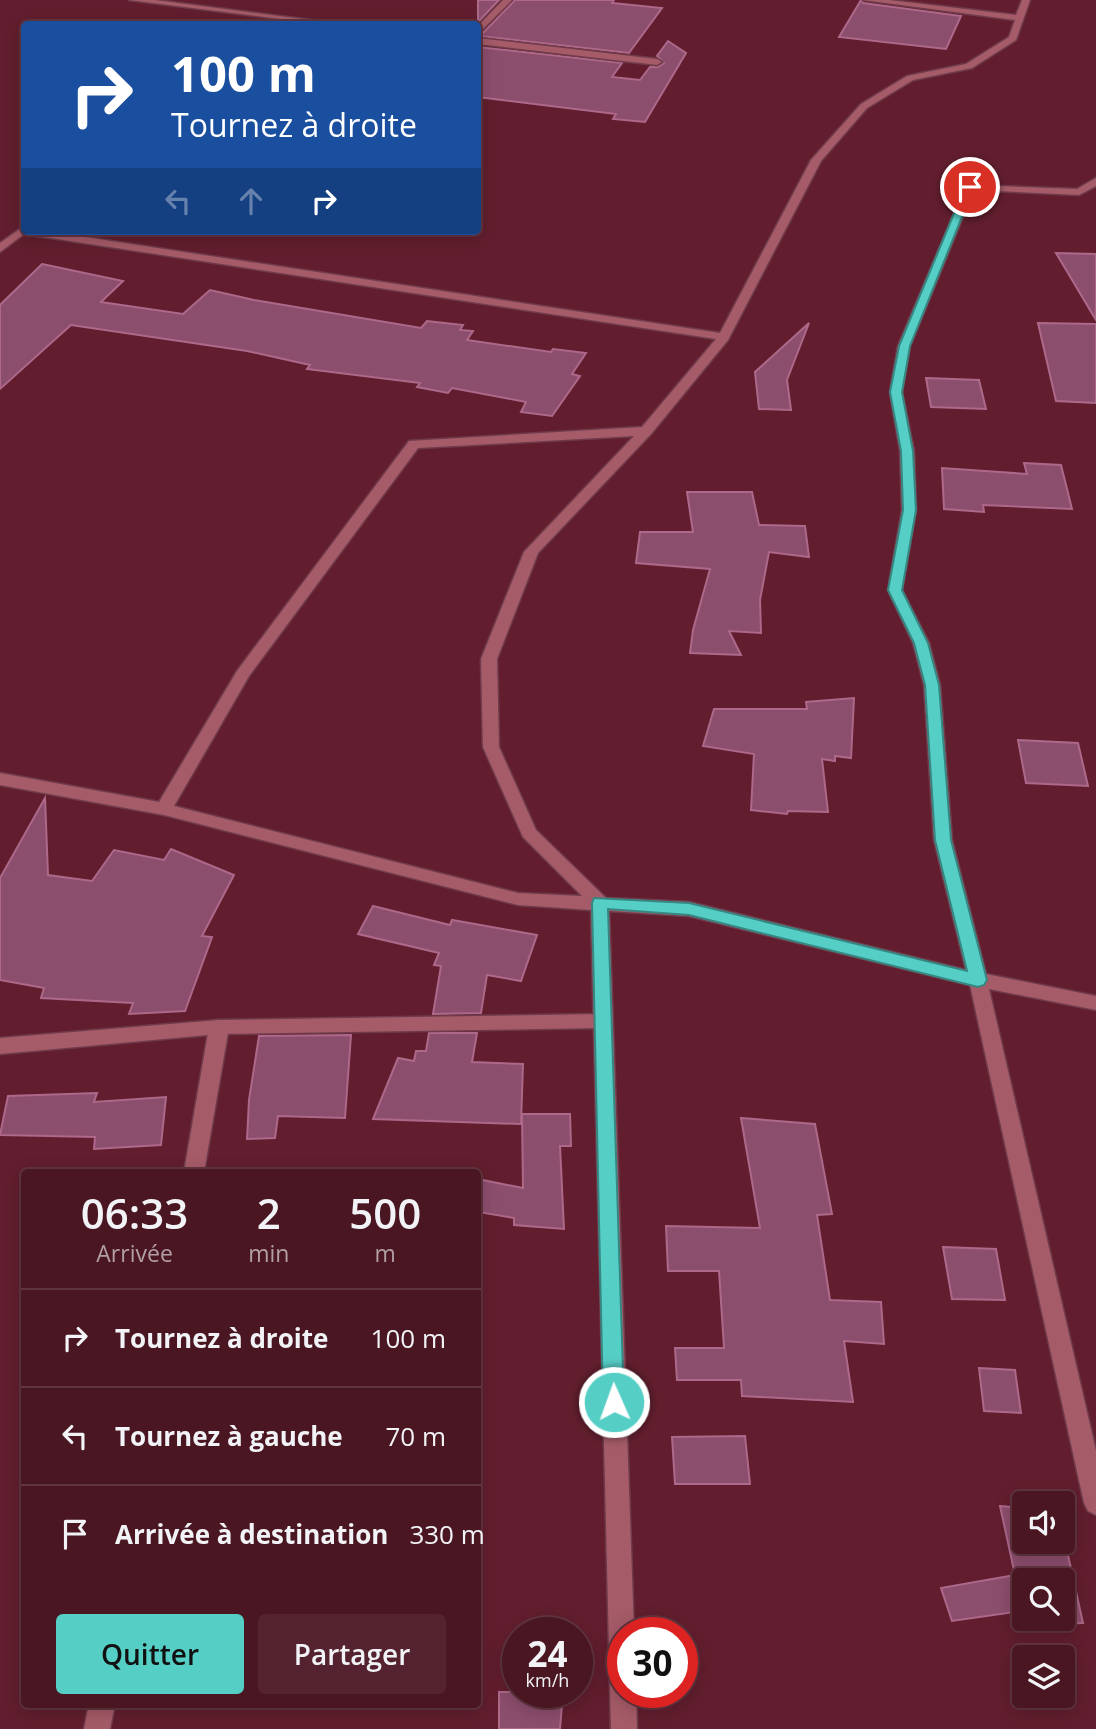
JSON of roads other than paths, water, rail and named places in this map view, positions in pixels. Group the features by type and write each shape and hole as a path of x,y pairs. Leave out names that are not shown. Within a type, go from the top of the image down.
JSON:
{"street":[{"path":"133,0 310,21"},
{"path":"481,29 508,0"},
{"path":"867,0 1020,18"},
{"path":"624,1729 600,903 529,833 491,747 489,659 531,552 646,431 724,337 816,160 864,106 910,78 969,66 1013,38 1026,0"},
{"path":"276,21 281,18"},
{"path":"481,41 657,62"},
{"path":"1079,191 1096,181"},
{"path":"1096,193 970,187 904,346 896,392 907,451 909,510 895,590 921,643 932,685 943,840 978,980 1096,1503"},
{"path":"0,249 21,232"},
{"path":"57,235 724,337"},
{"path":"164,809 242,674 414,444 646,431"},
{"path":"0,779 164,809 518,898 689,909 978,980 1096,1003"},
{"path":"0,1046 219,1027 602,1021"},
{"path":"195,1169 219,1027"},
{"path":"97,1729 101,1708"}]}
